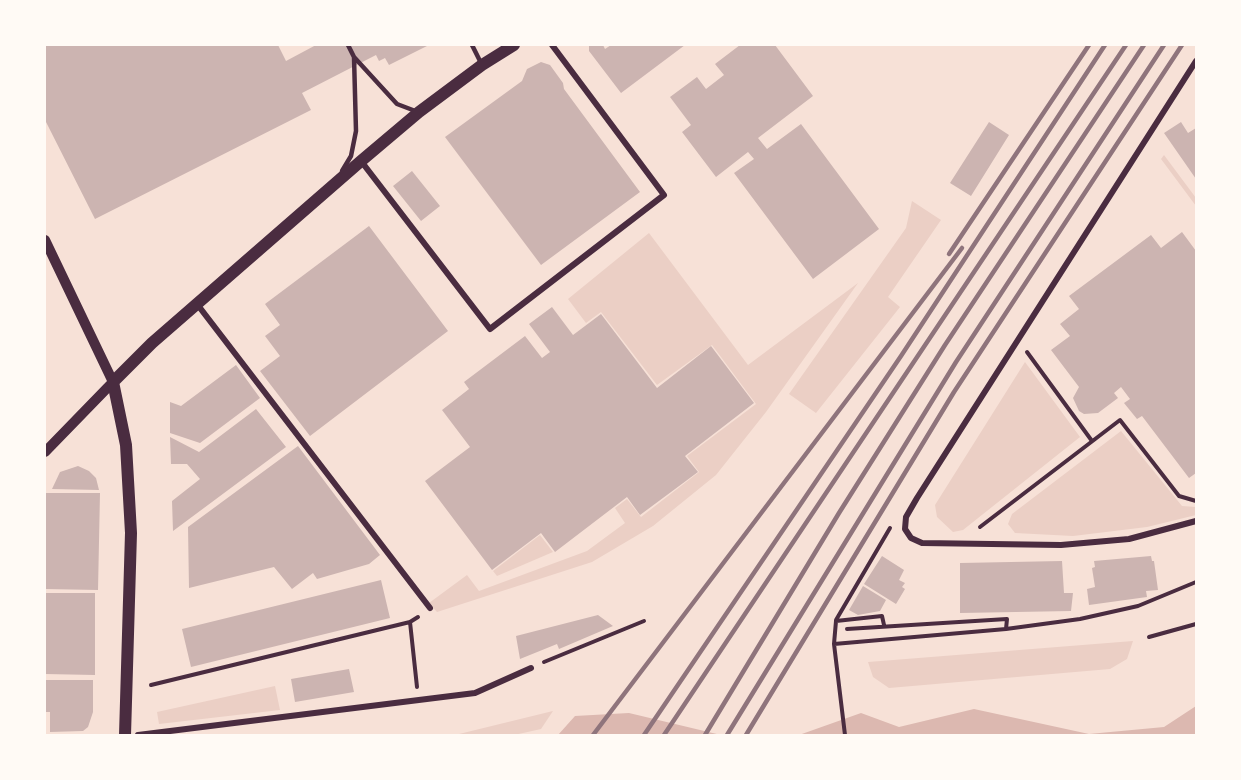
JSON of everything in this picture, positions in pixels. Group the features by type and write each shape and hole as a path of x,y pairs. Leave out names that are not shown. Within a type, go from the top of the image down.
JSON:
{"main road":[{"path":"125,735 131,533 126,445 112,382 197,304 419,112 482,65 514,45"}],"street":[{"path":"361,161 490,329 664,195 552,45"},
{"path":"1196,61 1017,339 906,517 905,528 911,538 922,543 1061,545 1128,539 1196,521"},
{"path":"45,240 112,382 45,452"},
{"path":"197,304 430,608"},
{"path":"138,735 475,693 531,668"}],"lane":[{"path":"348,45 354,57 397,104 419,112"},
{"path":"472,45 482,65"},
{"path":"336,182 351,156 356,131 354,57"}],"path":[{"path":"1017,339 1092,441"},
{"path":"958,544 1120,420 1179,496 1196,501"},
{"path":"845,735 834,644 836,621 892,524"},
{"path":"834,644 1006,629 1080,619 1138,606 1196,582"},
{"path":"151,685 410,622 430,608"},
{"path":"836,621 882,616 884,625"},
{"path":"847,629 1006,619 1006,629"},
{"path":"531,668 644,621"},
{"path":"410,622 418,700"},
{"path":"1149,637 1196,624"}],"shaded area":[{"path":"1164,155 1196,198 1196,206 1161,159"},
{"path":"912,201 941,220 888,297 900,307 816,413 789,394 906,228"},
{"path":"649,233 748,365 858,283 766,412 716,475 653,526 592,562 437,612 429,603 467,575 479,591 587,551 625,523 615,508 627,499 641,517 699,472 687,456 756,404 712,345 657,385 601,312 586,323 568,299"},
{"path":"1025,362 1080,437 963,530 953,532 937,517 935,505"},
{"path":"1121,431 1182,506 1196,507 1196,515 1147,527 1073,536 1015,533 1008,524 1012,514"},
{"path":"540,535 553,552 497,576 493,571"},
{"path":"1133,641 1127,659 1110,669 889,688 873,677 868,662"},
{"path":"275,686 280,710 159,724 157,712"},
{"path":"1196,706 1196,735 799,735 861,713 899,727 974,709 1089,734 1164,727"},
{"path":"553,711 541,729 514,735 455,735"},
{"path":"629,713 721,735 558,735 575,716"}],"building":[{"path":"45,45 278,45 286,61 316,45 429,45 389,65 385,58 379,61 376,55 302,93 311,110 95,219 45,120"},
{"path":"589,45 603,45 605,49 611,45 685,45 621,93 589,51"},
{"path":"740,45 775,45 813,96 758,138 767,149 801,124 879,229 813,279 734,173 754,159 748,152 716,177 682,132 691,125 670,97 697,77 706,89 724,75 715,64"},
{"path":"541,62 550,65 563,83 564,89 640,192 541,265 445,137 522,81 527,69"},
{"path":"989,122 1009,135 971,196 950,183"},
{"path":"1181,122 1188,133 1196,128 1196,179 1164,133"},
{"path":"412,171 440,206 421,221 393,186"},
{"path":"369,226 448,331 310,436 260,371 280,356 265,336 280,325 265,304"},
{"path":"1182,232 1196,251 1196,473 1189,478 1142,416 1137,419 1124,403 1130,399 1121,387 1114,393 1118,398 1098,413 1084,414 1079,411 1073,398 1079,387 1051,350 1070,336 1060,324 1079,309 1069,296 1151,235 1161,248"},
{"path":"552,307 573,335 601,314 657,388 711,346 754,403 685,456 698,472 640,515 627,497 555,552 541,533 492,570 425,481 470,447 442,410 469,389 464,382 525,336 542,358 550,352 529,324"},
{"path":"236,365 260,398 200,443 170,433 170,402 181,406"},
{"path":"256,409 286,447 173,531 172,501 200,479 187,464 171,464 170,437 199,452"},
{"path":"298,446 380,555 369,564 317,579 313,573 292,589 274,567 189,588 188,527"},
{"path":"78,466 89,471 96,478 99,490 52,489 60,472"},
{"path":"45,493 100,493 98,590 45,589"},
{"path":"882,556 904,570 899,580 905,583 902,587 905,589 896,604 864,584"},
{"path":"1151,556 1154,561 1158,590 1146,591 1147,597 1089,605 1087,589 1095,587 1092,568 1095,567 1094,561"},
{"path":"1062,561 1064,593 1073,593 1071,611 960,613 960,563"},
{"path":"381,580 390,618 191,667 182,629"},
{"path":"863,586 886,600 880,611 858,615 849,610"},
{"path":"45,593 95,593 95,675 45,674"},
{"path":"598,615 613,626 559,649 557,644 520,659 516,636"},
{"path":"349,669 354,692 295,702 291,679"},
{"path":"45,680 93,680 93,712 88,727 83,731 50,732 50,712 45,712"}],"railway":[{"path":"949,254 1089,45"},
{"path":"644,735 901,356 1105,45"},
{"path":"664,735 1126,45"},
{"path":"705,735 839,513 945,345 1144,45"},
{"path":"727,735 956,362 1164,45"},
{"path":"746,735 954,392 1182,45"},
{"path":"593,735 962,248"}]}
